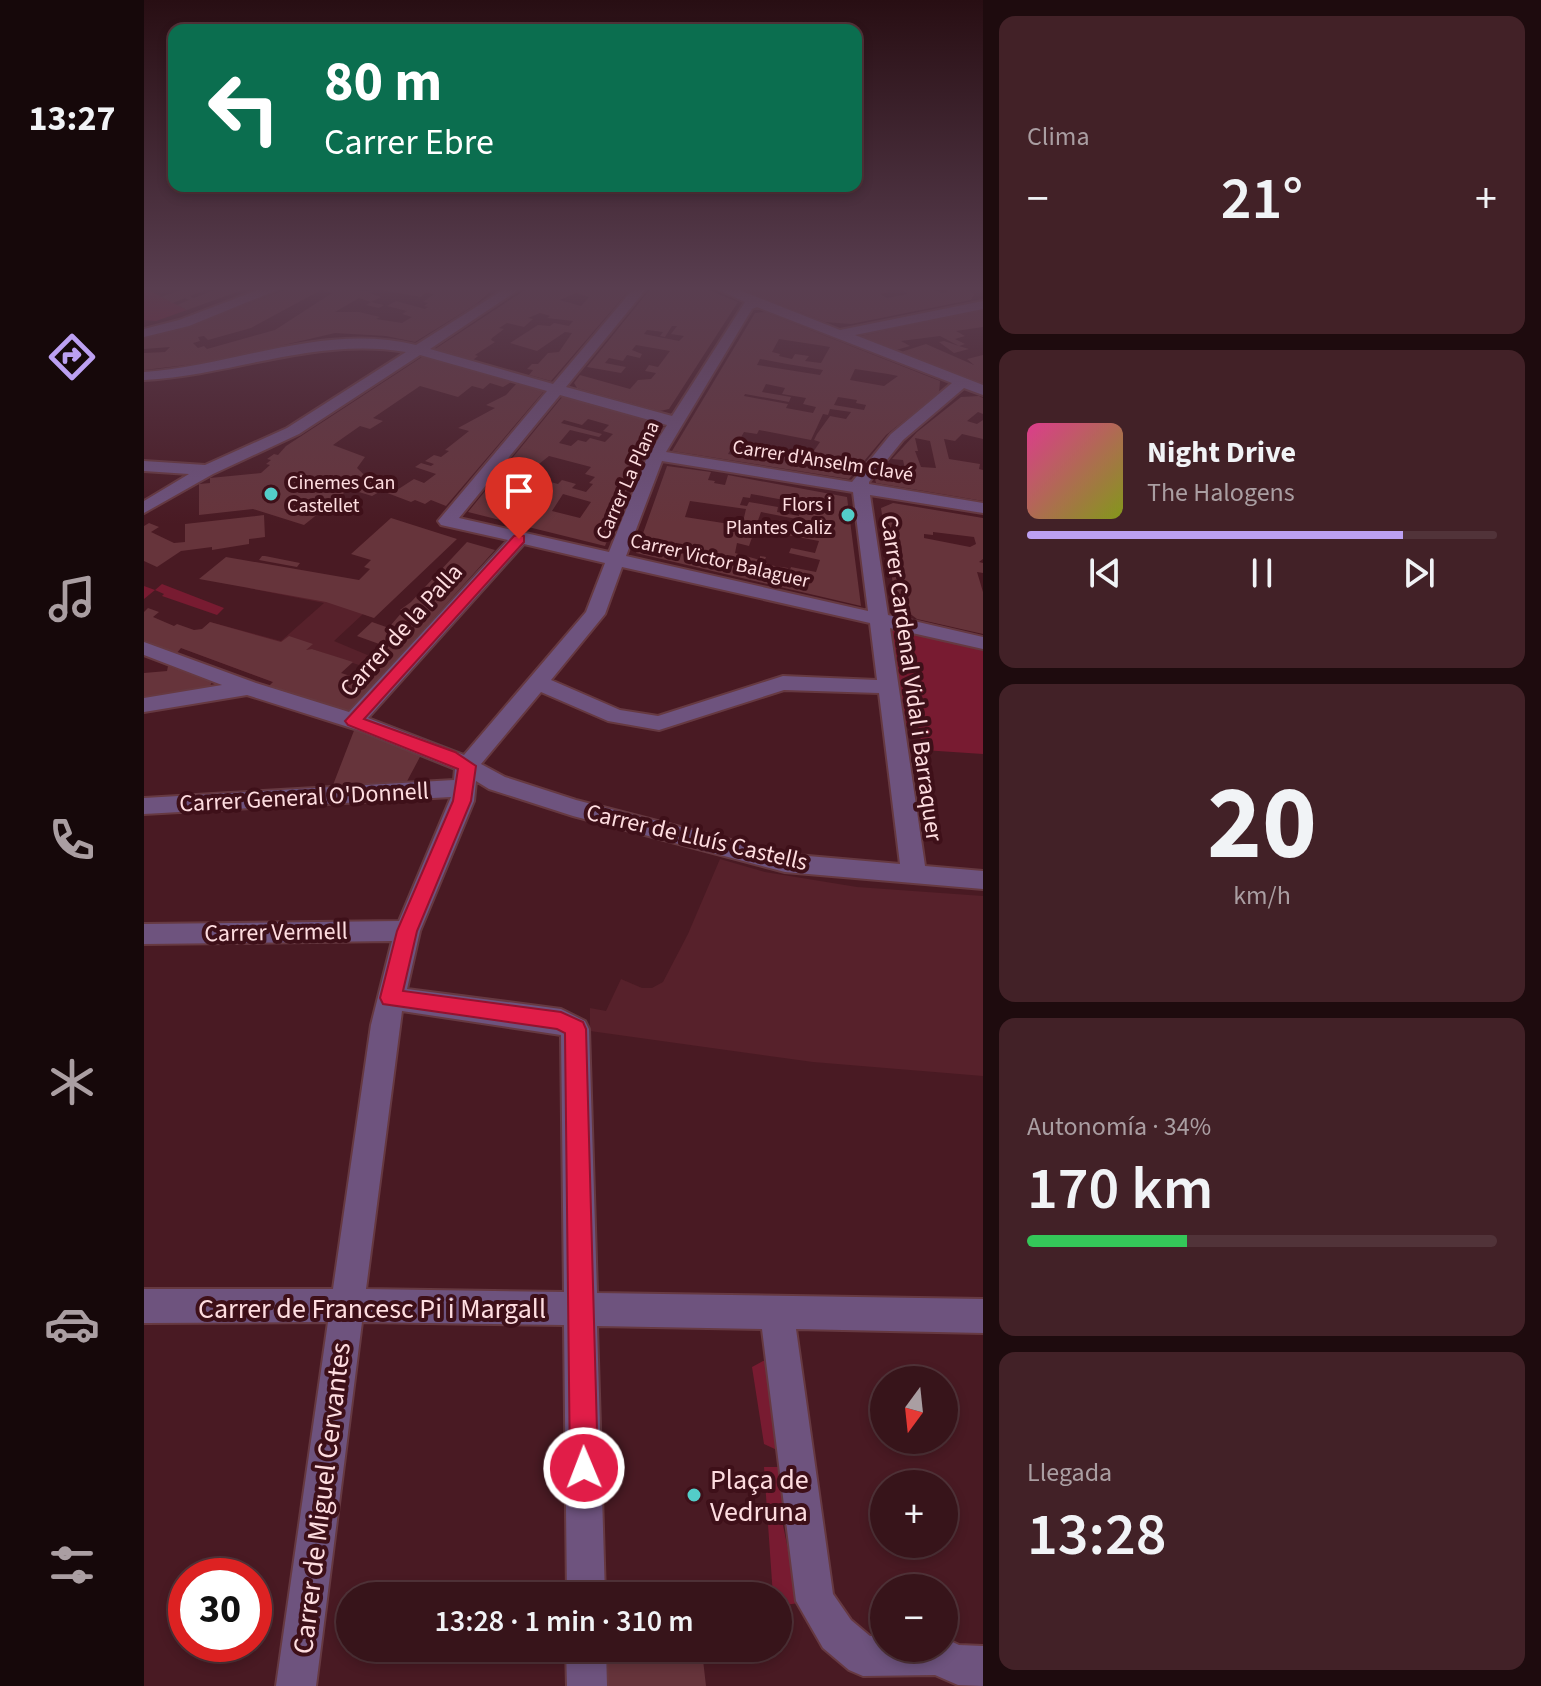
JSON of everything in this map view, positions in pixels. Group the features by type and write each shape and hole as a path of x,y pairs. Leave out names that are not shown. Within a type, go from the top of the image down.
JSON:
{"street":[{"path":"144,376 216,367"},
{"path":"144,508 207,470 293,431 394,367"},
{"path":"476,367 674,422"},
{"path":"557,389 576,367"},
{"name":"Carrer La Plana","path":"466,777 595,614 656,455 709,367"},
{"path":"923,367 983,390"},
{"path":"859,489 860,481 897,437 962,382"},
{"name":"Carrer Victor Balaguer","path":"557,389 447,521 983,643"},
{"name":"Carrer d'Anselm Clavé","path":"656,455 983,508"},
{"path":"144,466 207,470"},
{"name":"Carrer Cardenal Vidal i Barraquer","path":"859,489 914,874"},
{"name":"Carrer de la Palla","path":"353,721 519,539"},
{"name":"Carrer de Lluís Castells","path":"144,648 249,688 449,756 466,777 497,783 573,808 785,863 983,880"},
{"path":"539,683 616,716 659,723 783,683 888,687"},
{"path":"144,705 249,688"},
{"name":"Carrer General O'Donnell","path":"144,806 466,777"},
{"name":"Carrer de Miguel Cervantes","path":"296,1686 346,1305 391,998 407,931 462,801 466,777"},
{"name":"Carrer Vermell","path":"144,934 407,931"},
{"path":"391,998 561,1021 575,1029 586,1582"},
{"name":"Carrer de Francesc Pi i Margall","path":"144,1306 346,1305 983,1316"},
{"path":"777,1313 815,1601 837,1634 863,1656 936,1655 958,1665 983,1666"},
{"path":"586,1662 587,1686"}],"shaded area":[{"path":"274,566 374,618 363,614 334,641 396,667 388,675 312,649 273,682 181,648 210,622 281,641 324,603 248,588"},
{"path":"162,584 224,608 217,615 162,596 164,594 155,590"},
{"path":"144,586 155,590 144,599"},
{"path":"885,624 983,646 983,754 923,750 918,726 901,725"},
{"path":"720,859 765,872 857,887 983,896 983,1076 813,1062 590,1031 590,1008 606,1011 621,979 642,988 652,988 663,982 688,934"},
{"path":"767,1359 777,1450 764,1444 752,1367"},
{"path":"764,1467 779,1467 789,1523 783,1525 799,1603 792,1604 792,1582 772,1582"}],"building":[{"path":"144,367 172,367 144,370"},
{"path":"407,367 456,367 511,382 503,387 490,383 483,389 472,386 458,397 420,386 373,418 383,421 370,429 360,426 333,445 365,457 357,468 381,491 372,496 349,489 304,525 253,509 199,515 199,484 210,483 210,478 261,473 270,465 266,464 271,460 267,459 278,455 286,446"},
{"path":"563,367 551,381 529,375 533,370 527,369"},
{"path":"587,367 626,367 621,373"},
{"path":"648,367 696,367 669,409 660,411 577,388 574,383 580,375 630,389 638,380 651,379 656,373 645,371"},
{"path":"723,367 768,367 820,375 823,370 804,367 904,367 940,381 939,393 886,435 849,479 672,451","holes":["855,369 898,376 884,386 850,380","766,384 785,388 782,394 806,398 803,404 816,407 813,413 786,408 788,404 744,396 789,402 791,397 762,392","838,397 866,405 864,410 834,405","830,409 851,412 846,419 830,416 814,440 820,442 811,455 757,444 754,450 758,451 750,458 728,454 732,447 742,448 745,442 739,441 744,432 757,434 759,430 811,440 823,414 828,415"]},
{"path":"940,367 983,367 983,383"},
{"path":"517,383 544,391 446,506 431,500 425,504 415,500 411,502 382,491 388,487 397,490 414,479 424,483 436,474 415,467 421,463 434,464 425,461 434,455 441,457 449,451 445,450 469,431 458,428 495,408 486,405 506,395"},
{"path":"563,396 660,423 643,449 605,546 468,512","holes":["588,419 609,425 603,431 613,434 605,442 590,438 586,442 578,440 571,446 559,443 570,430 599,437 602,434 561,423 564,420 582,425","549,456 591,467 585,474 595,477 586,492 572,488 576,484 562,480 558,484 532,477 539,469 534,468","533,486 550,491 544,499 539,498 534,504 525,502 529,496 520,494","563,494 591,502 580,518 552,511"]},
{"path":"961,397 983,398 983,414 978,412 967,421 977,424 983,420 983,439 962,434 955,441 944,439 949,459 980,464 979,469 983,470 983,501 876,483 875,479 887,465 905,469 903,460 892,459 917,432","holes":["915,438 930,441 936,468 921,467 915,451 918,451"]},
{"path":"667,466 711,472 708,480 725,485 728,475 847,497 861,606 636,553","holes":["751,494 795,502 788,509 800,512 799,516 777,512 778,507 749,502 747,506 740,505 743,497 750,498","690,501 746,509 742,526 685,517","761,512 817,523 814,533 789,529 787,535 819,541 815,553 791,548 789,553 820,560 816,572 791,567 789,573 786,572 788,568 764,562 766,557 760,556 760,560 735,553 737,543 749,546"]},
{"path":"893,503 983,518 983,559 979,562 983,563 983,573 977,572 983,592 983,634 917,619 896,603 881,508","holes":["933,532 974,537 976,544 970,547 924,538 924,534 933,535"]},
{"path":"264,515 265,537 249,539 249,544 181,551 157,567 144,561 144,526 149,523 159,527 151,532 174,543 185,542 185,524"},
{"path":"391,518 457,539 374,618 326,602 199,579 226,557 359,580 370,569 364,567 371,560 351,554"},
{"path":"467,542 495,550 403,652 408,654 352,713 269,686 273,682 181,648 176,654 144,640 144,612 148,608 159,612 153,617 174,626 177,624 194,630 202,629 210,622 281,642 289,636 313,644 306,650 312,649 353,662 341,673 357,678 376,660 369,657 382,645 357,636 372,622 389,628 385,631 395,634 402,628 391,625 403,611 400,610"},
{"path":"262,556 300,563 297,567 259,560"},
{"path":"168,666 212,682 208,690 144,700 144,673 167,671"},
{"path":"355,728 421,755 405,785 333,785"},
{"path":"606,1662 703,1662 706,1686 607,1686"}],"place":[{"name":"Cinemes Can Castellet","path":"271,494"},
{"name":"Flors i Plantes Caliz","path":"848,515"},
{"name":"Plaça de Vedruna","path":"694,1495"}],"route":[{"path":"519,539 353,721 449,756 467,766 462,801 407,931 391,998 561,1021 575,1029 584,1468"}]}
